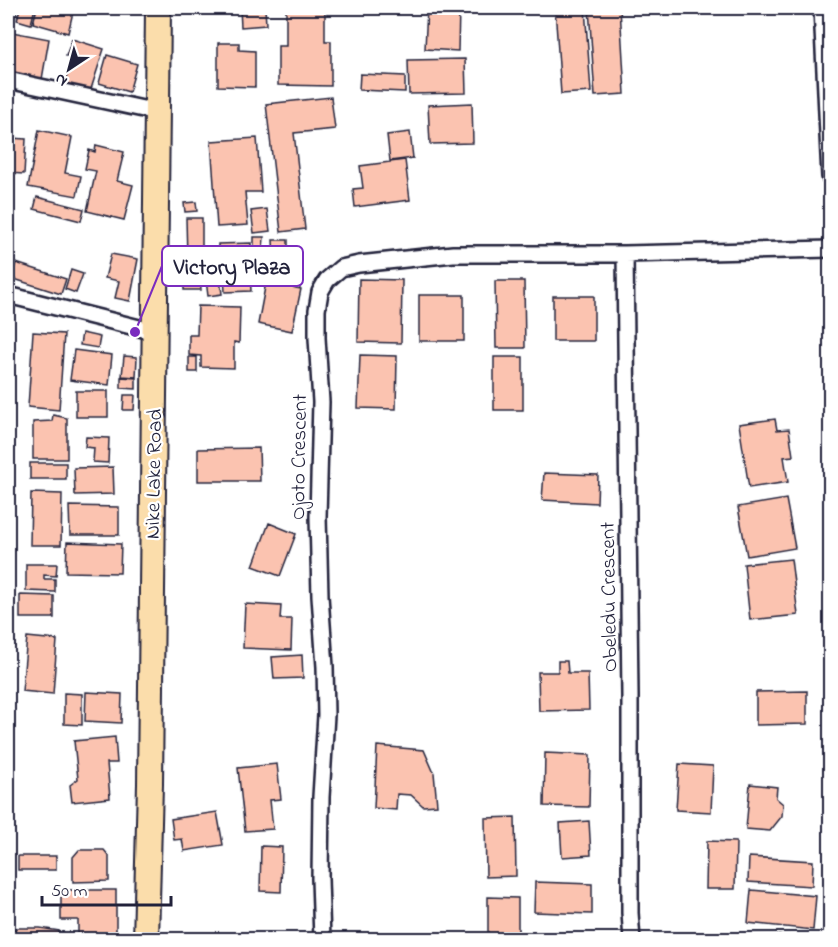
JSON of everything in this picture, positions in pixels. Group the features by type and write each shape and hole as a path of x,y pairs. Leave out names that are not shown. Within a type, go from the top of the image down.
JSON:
{"main road":[{"name":"Nike Lake Road","path":"146,939 150,784 158,8"}],"street":[{"path":"822,8 831,177"},
{"path":"8,80 158,112"},
{"name":"Ojoto Crescent","path":"322,939 321,797 326,715 318,518 321,402 317,309 320,292 327,280 341,268 359,264 453,254 625,254 831,249"},
{"name":"Obeledu Crescent","path":"625,254 632,939"},
{"path":"8,295 154,332"}],"building":[{"path":"8,8 17,8 14,21 8,19"},
{"path":"20,8 35,8 31,24 17,20"},
{"path":"37,8 74,8 68,33 33,23"},
{"path":"240,8 265,8 266,25 241,27"},
{"path":"286,8 325,8 325,41 331,41 331,86 278,85 278,46 286,46"},
{"path":"427,8 459,8 458,51 425,49"},
{"path":"555,8 585,8 591,92 561,94"},
{"path":"589,8 620,8 625,94 595,96"},
{"path":"12,32 49,39 41,85 8,79 8,56"},
{"path":"72,39 104,49 90,92 64,84 73,58 66,56"},
{"path":"218,43 239,43 239,50 255,51 255,87 218,86"},
{"path":"107,55 137,64 129,92 99,83"},
{"path":"465,59 466,93 409,94 408,60"},
{"path":"360,74 405,76 405,92 359,90"},
{"path":"331,97 335,129 294,133 305,229 281,232 266,104"},
{"path":"472,103 473,143 430,144 428,105"},
{"path":"8,129 10,129 10,138 26,139 24,174 8,173"},
{"path":"39,130 72,137 65,173 81,176 77,196 28,187"},
{"path":"410,132 413,158 390,161 387,135"},
{"path":"257,138 261,192 245,192 248,225 217,227 211,141"},
{"path":"96,145 124,152 117,181 133,185 124,220 87,211 96,171 85,169 89,150 95,152"},
{"path":"405,160 410,200 355,207 353,189 363,188 360,166"},
{"path":"37,197 84,209 81,221 34,209"},
{"path":"196,202 197,211 185,212 184,203"},
{"path":"267,209 270,231 254,233 251,211"},
{"path":"186,218 202,218 202,258 187,258"},
{"path":"254,237 264,237 263,249 254,248"},
{"path":"273,240 288,240 288,255 274,256"},
{"path":"251,243 252,271 218,272 218,244"},
{"path":"111,254 138,259 130,301 115,298 119,281 105,278"},
{"path":"16,263 66,279 61,294 11,278"},
{"path":"71,270 83,274 76,293 65,289"},
{"path":"184,275 200,275 201,290 184,290"},
{"path":"250,275 251,291 225,292 224,276"},
{"path":"220,279 222,294 208,296 206,280"},
{"path":"359,279 402,280 401,343 358,342"},
{"path":"495,281 524,281 525,348 496,348"},
{"path":"266,282 301,289 292,331 258,324"},
{"path":"419,295 464,295 464,341 419,341"},
{"path":"553,296 594,296 594,341 553,341"},
{"path":"198,306 240,307 239,343 234,342 234,368 201,367 201,356 189,355 189,335 197,335"},
{"path":"33,332 64,334 59,410 28,407"},
{"path":"82,333 100,337 98,348 80,345"},
{"path":"74,350 112,355 109,385 70,380"},
{"path":"360,355 397,356 396,409 358,408"},
{"path":"124,356 137,357 136,377 122,376"},
{"path":"189,357 197,357 197,372 189,372"},
{"path":"494,357 523,357 523,410 494,410"},
{"path":"121,377 136,378 136,389 121,388"},
{"path":"76,391 108,391 108,417 76,417"},
{"path":"124,395 135,395 134,410 123,410"},
{"path":"53,415 67,418 67,459 33,459 33,422 52,421"},
{"path":"775,419 777,430 789,429 793,456 784,457 788,482 749,488 739,424"},
{"path":"86,437 109,438 108,463 93,462 94,448 85,447"},
{"path":"259,448 260,481 198,481 198,449"},
{"path":"30,463 66,463 66,479 30,479"},
{"path":"113,467 114,494 75,495 74,468"},
{"path":"544,473 598,475 597,503 542,500"},
{"path":"31,493 62,494 61,545 30,545"},
{"path":"786,499 795,548 747,556 738,507"},
{"path":"69,506 119,507 119,535 70,535"},
{"path":"269,523 296,534 280,576 253,566"},
{"path":"67,542 121,544 120,573 66,572"},
{"path":"791,559 798,615 750,620 744,564"},
{"path":"26,564 57,564 56,576 44,575 44,579 55,579 55,592 26,591"},
{"path":"20,595 54,596 54,618 20,618"},
{"path":"245,604 281,606 280,619 292,619 291,650 243,648"},
{"path":"27,637 57,640 53,694 22,691"},
{"path":"302,655 303,678 274,679 272,657"},
{"path":"558,661 567,661 568,673 588,673 589,710 539,711 538,672 558,672"},
{"path":"807,691 807,724 756,725 756,692"},
{"path":"86,692 122,694 121,723 85,721"},
{"path":"64,693 82,694 82,725 64,724"},
{"path":"115,737 117,763 107,763 110,798 72,802 70,785 78,779 74,741"},
{"path":"377,746 424,750 434,773 437,805 423,806 411,795 397,794 396,810 374,808"},
{"path":"545,753 590,755 589,807 544,806"},
{"path":"277,764 281,799 270,800 273,829 245,831 238,768"},
{"path":"679,764 713,766 711,812 676,810"},
{"path":"750,784 777,787 776,798 783,804 782,816 770,831 746,829"},
{"path":"217,812 223,845 184,851 182,839 174,840 171,819"},
{"path":"515,817 516,876 486,877 485,818"},
{"path":"589,821 591,855 562,857 560,823"},
{"path":"707,841 736,842 735,889 706,889"},
{"path":"261,846 282,847 281,892 260,891"},
{"path":"79,850 104,850 109,856 109,881 73,882 73,857"},
{"path":"18,856 56,856 56,870 18,870"},
{"path":"749,857 813,861 812,886 748,882"},
{"path":"535,882 592,884 592,914 534,912"},
{"path":"61,890 116,890 116,940 63,940 63,934 78,935 78,920 61,920"},
{"path":"751,890 816,896 813,930 748,923"},
{"path":"488,897 518,898 518,940 488,940"},
{"path":"15,928 59,931 58,940 15,940"},
{"path":"744,935 810,936 810,940 744,940"}],"place":[{"name":"Victory Plaza","path":"135,332"}]}
